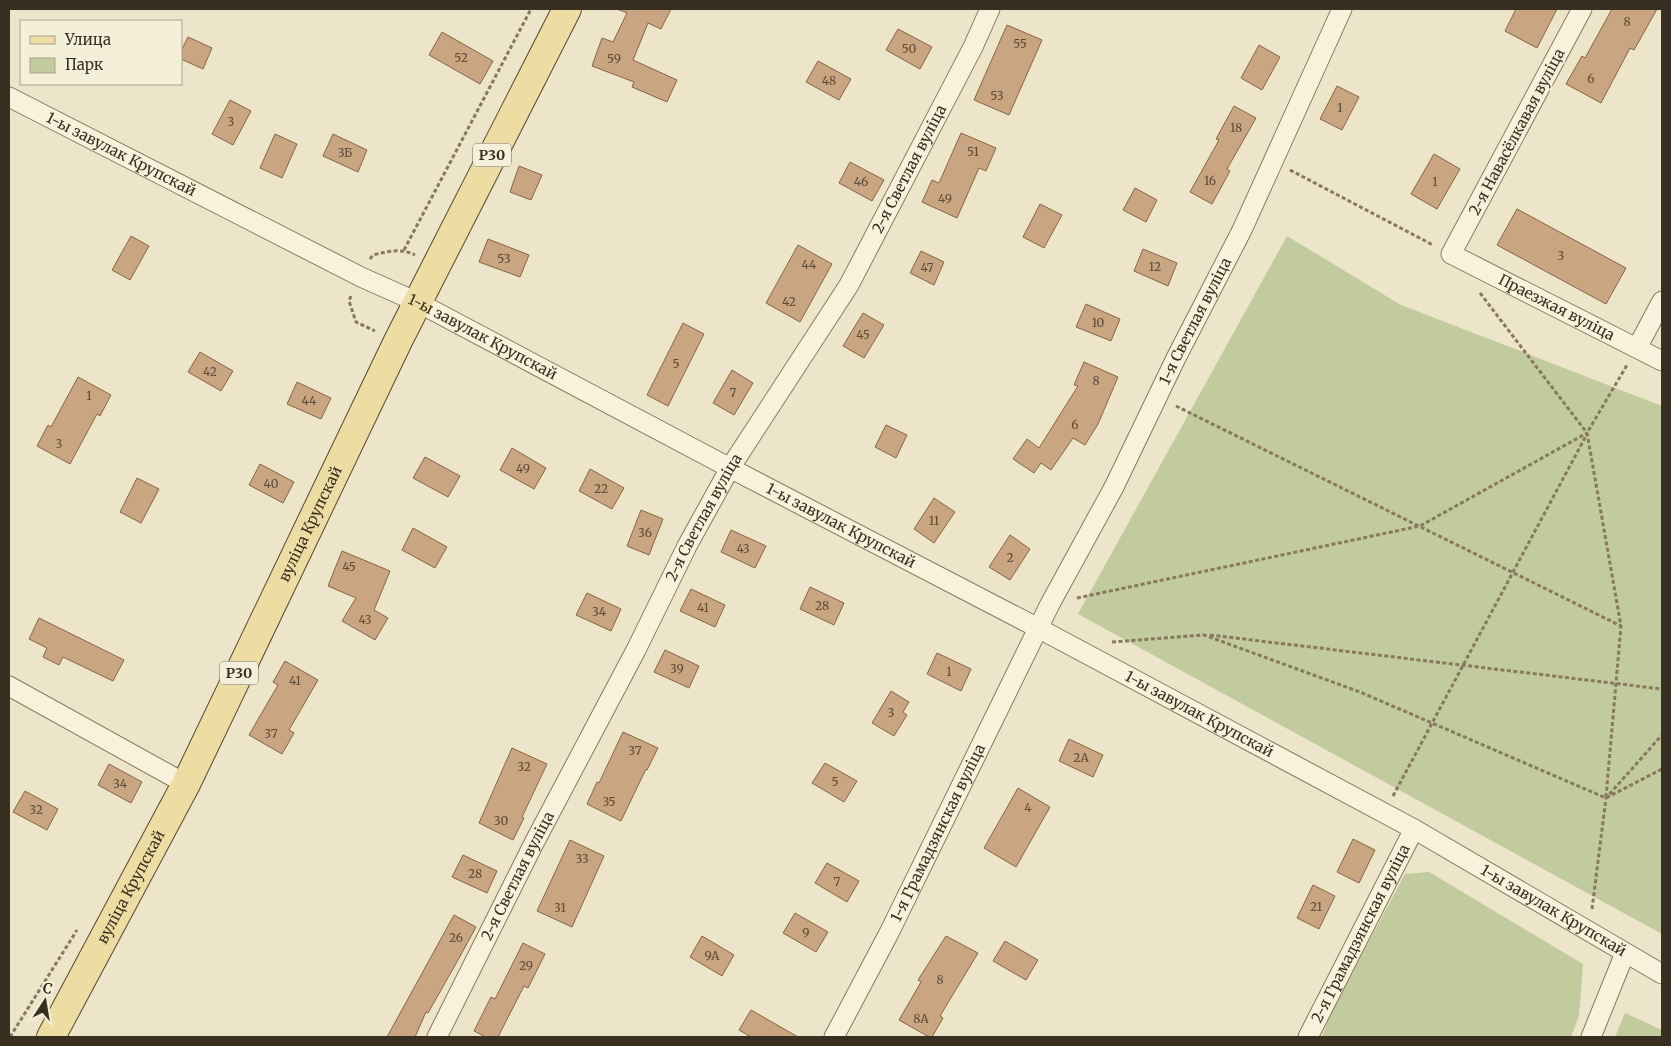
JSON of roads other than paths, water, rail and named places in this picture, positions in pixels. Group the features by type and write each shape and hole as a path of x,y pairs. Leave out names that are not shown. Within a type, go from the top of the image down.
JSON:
{"main road":[{"name":"вуліца Крупскай","path":"51,1037 186,784 417,302 567,9"}],"street":[{"name":"2-я Светлая вуліца","path":"438,1037 534,843 636,650 687,546 730,468 849,285 968,56 990,9"},
{"name":"1-я Светлая вуліца","path":"1038,628 1114,487 1157,396 1242,230 1342,9"},
{"name":"2-я Навасёлкавая вуліца","path":"1451,254 1582,9"},
{"name":"1-ы завулак Крупскай","path":"9,97 360,277 417,302 1038,628 1414,829 1662,974"},
{"name":"Праезжая вуліца","path":"1451,254 1662,361"},
{"path":"1637,348 1662,301"},
{"name":"1-я Грамадзянская вуліца","path":"834,1037 890,933 1038,628"},
{"path":"9,686 186,784"},
{"name":"2-я Грамадзянская вуліца","path":"1308,1037 1414,829"},
{"path":"1591,1037 1625,953"}]}
